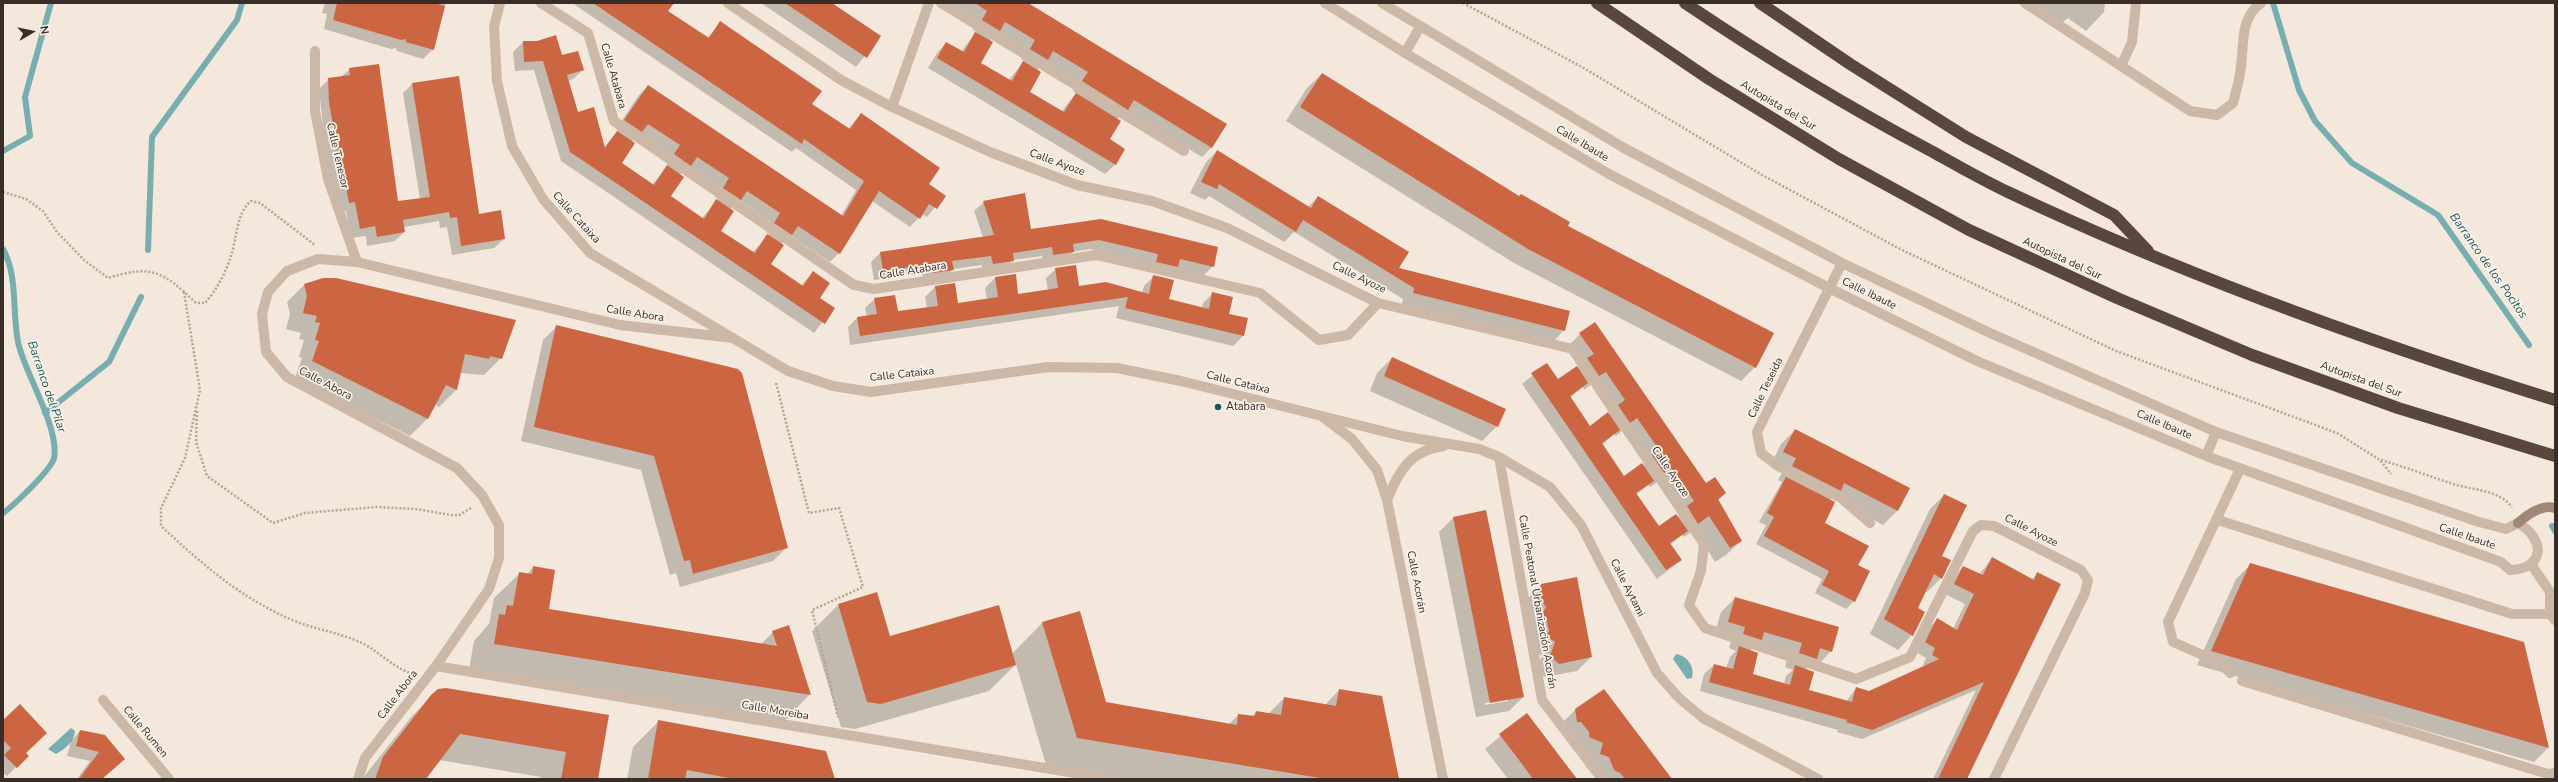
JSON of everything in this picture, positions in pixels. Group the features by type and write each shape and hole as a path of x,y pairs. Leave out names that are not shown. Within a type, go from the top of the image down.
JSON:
{"highway":[{"name":"Autopista del Sur","path":"1597,3 1709,79 1839,159 1969,230 2117,298 2252,355 2398,408 2555,456"},
{"path":"1685,3 1743,42 1873,120 2008,193 2257,299 2450,367 2555,400"},
{"path":"1760,3 1850,64 1966,137 2114,215 2152,255"}],"street":[{"name":"Calle Cataixa","path":"500,3 494,27 497,81 512,146 542,199 590,253 736,338 788,371 833,386 871,392 1048,367 1117,368 1319,414 1402,436"},
{"name":"Calle Atabara","path":"541,3 588,33 614,121 854,285 874,289 1096,255 1260,293 1319,340 1348,335 1378,303"},
{"name":"Calle Ayoze","path":"728,3 841,80 892,107 990,152 1077,184 1152,201 1227,228 1378,303 1573,348 1704,544 1701,571 1689,605 1704,628 1856,679 1910,657 1972,530 1980,525 1994,526 2081,570 2088,580 2085,592 1994,779"},
{"path":"892,107 929,3"},
{"path":"941,3 1184,151"},
{"name":"Calle Ibaute","path":"1325,3 1405,53 1609,174 1829,288 1977,361 2206,456 2501,562 2510,570 2523,569 2531,564"},
{"name":"Calle Ibaute","path":"1382,3 1624,148 1842,263 1990,333 2216,432 2479,522 2506,529 2520,522"},
{"path":"2025,3 2190,110 2217,115 2233,103 2241,67 2243,30 2254,8 2260,3"},
{"path":"2121,66 2132,42 2136,3"},
{"path":"1405,53 1420,27"},
{"name":"Calle Tenesor","path":"315,51 315,111 328,180 357,262"},
{"name":"Calle Abora","path":"358,779 365,758 436,666 490,589 499,558 499,525 487,503 457,468 287,377 266,352 262,314 268,292 287,271 318,259 357,262 620,325 736,338"},
{"name":"Calle Teseida","path":"1842,263 1757,432 1761,453 1772,462 1842,498 1870,522"},
{"name":"Calle Acorán","path":"1319,414 1352,438 1377,470 1387,500 1443,779"},
{"path":"2206,456 2216,432"},
{"name":"Calle Aytami","path":"1402,436 1458,444 1500,457 1550,487 1581,525 1657,673 1679,698 1703,718 1818,779"},
{"path":"1387,500 1398,474 1417,455 1427,448 1458,444"},
{"name":"Calle Peatonal Urbanización Acorán","path":"1500,457 1542,700 1602,779"},
{"path":"2230,673 2223,664 2173,642 2168,622 2218,520 2240,469"},
{"path":"2218,520 2512,614 2552,617 2550,592 2531,564 2538,554 2537,540 2520,522 2529,513 2550,507 2555,508"},
{"name":"Calle Moreiba","path":"436,666 842,734 1092,778 1110,779"},
{"path":"2242,681 2548,774 2555,773"},
{"name":"Calle Rumen","path":"102,700 169,779"}],"path":[{"path":"1463,3 1582,67 1762,175 1902,250 2116,351 2337,433 2380,460 2455,484 2485,491 2507,502 2520,522"},
{"path":"3,192 26,199 42,211 62,238 84,260 108,278 133,270 146,270 172,281 196,303 205,302 212,296 231,256 244,210 251,201 260,203 300,232 332,260"},
{"path":"184,292 200,390 185,458 161,508 161,526 206,568 240,593 296,622 364,644 394,666 425,680"},
{"path":"770,359 809,513 839,508 863,587 812,610 842,734"},
{"path":"197,404 196,442 207,476 273,523 304,513 377,507 416,509 459,515 465,510 487,503"},
{"path":"2380,460 2393,476"}],"water":[{"path":"1676,654 1684,657 1690,663 1693,674 1692,678 1687,679 1673,659"},
{"path":"71,728 75,731 74,735 71,742 66,747 56,754 48,749"}],"building":[{"path":"337,3 434,3 445,6 434,50 406,42 406,39 401,40 333,20"},
{"path":"593,3 674,3 668,11 709,38 720,21 822,91 812,104 850,129 861,113 940,168 929,184 946,196 937,209 929,204 920,219 879,191 840,254 798,226 792,235 774,223 780,213 747,191 741,200 723,188 729,178 697,157 691,166 674,154 680,145 648,124 642,132 624,120 648,85 843,216 864,181 804,139 802,144"},
{"path":"785,3 832,3 881,36 867,58"},
{"path":"975,3 1028,3 1227,124 1212,148 1134,100 1128,110 1082,81 1088,72 1053,51 1048,60 1030,49 1035,40 1005,22 1000,31 982,20 987,11"},
{"path":"975,32 993,42 981,63 1012,81 1023,61 1041,72 1030,92 1064,112 1076,93 1121,121 1110,139 1125,149 1116,165 937,58 946,42 964,52"},
{"path":"556,35 562,55 578,51 584,70 567,75 578,112 594,107 605,148 617,131 635,143 622,163 654,185 667,165 684,177 671,196 704,219 716,199 734,211 721,231 755,253 767,234 784,245 771,264 803,286 813,271 830,283 820,298 835,308 825,324 570,152 543,61 524,62 523,41 537,41"},
{"path":"379,64 398,201 430,197 412,83 459,76 479,214 501,210 505,239 461,246 457,217 450,218 449,212 403,220 405,232 377,237 375,226 360,229 355,202 349,203 344,176 342,177 329,102 328,78 350,75 349,68"},
{"path":"1322,73 1519,196 1521,194 1570,222 1568,226 1774,333 1756,368 1528,249 1300,107"},
{"path":"1217,150 1311,208 1318,196 1409,252 1399,268 1570,311 1565,331 1413,293 1414,288 1303,220 1296,232 1219,184 1217,189 1201,182"},
{"path":"1025,193 1031,229 1101,219 1218,247 1214,267 1180,259 1178,267 1156,262 1158,254 1099,240 1073,244 1074,252 1053,255 1052,247 1013,253 1014,261 993,264 991,256 952,261 954,270 933,273 931,264 883,271 880,252 994,235 983,201"},
{"path":"1076,265 1079,286 1106,282 1149,294 1153,275 1174,280 1169,299 1209,309 1212,292 1233,297 1229,314 1248,318 1244,336 1125,308 1128,297 860,336 857,317 877,314 874,298 895,295 898,311 938,306 935,286 955,283 958,303 998,297 995,277 1016,274 1018,294 1058,288 1055,268"},
{"path":"323,278 336,278 516,320 502,359 490,356 489,359 465,354 457,390 446,385 428,419 312,361 319,341 315,340 320,323 315,322 317,316 303,313 307,296 304,284"},
{"path":"1595,322 1706,483 1715,477 1726,493 1718,499 1742,541 1730,548 1709,516 1698,524 1687,506 1694,501 1671,468 1664,473 1652,455 1659,450 1637,418 1630,423 1618,405 1625,400 1606,372 1599,376 1587,358 1594,354 1579,333"},
{"path":"556,325 738,369 742,373 788,548 693,574 690,560 684,561 654,456 534,427"},
{"path":"1392,357 1506,409 1498,427 1384,376"},
{"path":"1547,363 1558,379 1577,366 1588,383 1570,396 1590,426 1608,412 1620,430 1602,443 1624,476 1642,463 1654,481 1636,493 1659,526 1676,514 1688,531 1670,543 1682,560 1666,570 1531,373"},
{"path":"1795,429 1910,488 1898,511 1844,483 1841,491 1792,466 1796,458 1783,452"},
{"path":"1786,477 1835,502 1825,523 1869,546 1858,565 1870,571 1855,602 1822,585 1829,571 1764,536 1774,517 1767,513"},
{"path":"1944,494 1967,505 1942,556 1951,560 1942,579 1934,574 1918,608 1925,612 1913,636 1884,619"},
{"path":"1486,510 1524,697 1490,703 1453,517"},
{"path":"1992,557 2034,580 2037,572 2061,584 1967,779 1938,779 1984,682 1872,730 1846,722 1847,720 1709,682 1714,664 1733,669 1739,646 1758,653 1753,674 1790,685 1795,665 1814,672 1809,690 1852,702 1856,687 1869,691 1939,659 1932,655 1935,648 1925,642 1937,618 1957,630 1974,594 1954,584 1963,566 1983,575"},
{"path":"2250,563 2524,642 2549,748 2211,651"},
{"path":"533,566 555,570 549,609 777,646 772,631 789,625 811,695 494,644 499,614 505,615 507,605 513,606 519,572 532,574"},
{"path":"1577,577 1592,657 1559,664 1550,656 1555,642 1546,636 1549,631 1546,618 1542,614 1546,607 1538,595 1541,584"},
{"path":"877,592 890,636 999,605 1016,665 881,704 867,702 838,604"},
{"path":"1735,597 1839,627 1832,652 1820,648 1817,659 1799,653 1802,643 1764,632 1762,640 1743,634 1745,627 1728,622"},
{"path":"1080,611 1106,702 1237,725 1238,714 1255,716 1256,711 1281,715 1284,697 1336,706 1339,689 1382,696 1399,779 1326,779 1077,738 1042,622"},
{"path":"446,688 609,715 598,779 561,779 566,752 460,734 426,779 375,779 383,757 431,695 438,689"},
{"path":"1604,689 1672,779 1625,779 1620,773 1614,770 1609,757 1600,754 1603,743 1589,737 1589,732 1581,722 1577,722 1575,709"},
{"path":"20,704 47,733 26,753 29,756 17,768 4,755 11,748 3,740 3,720"},
{"path":"1527,713 1577,779 1533,779 1499,734"},
{"path":"658,720 826,751 835,779 734,779 687,770 685,779 648,779"},
{"path":"80,730 105,735 125,759 102,779 79,779 99,752 76,746"}],"waterway":[{"name":"Barranco del Pilar","path":"3,151 30,136 25,97 51,3"},
{"path":"148,250 152,137 237,20 242,3"},
{"name":"Barranco de los Pocitos","path":"2273,3 2299,90 2315,121 2352,163 2438,215 2529,345"},
{"name":"Barranco del Pilar","path":"3,249 8,259 13,282 18,342 27,369 47,416 52,431 54,446 54,458 47,470 15,503 3,513"},
{"path":"45,413 109,362 141,297"},
{"name":"Barranco de los Pocitos","path":"2552,526 2555,531"}],"place":[{"name":"Atabara","path":"1218,407"}]}
